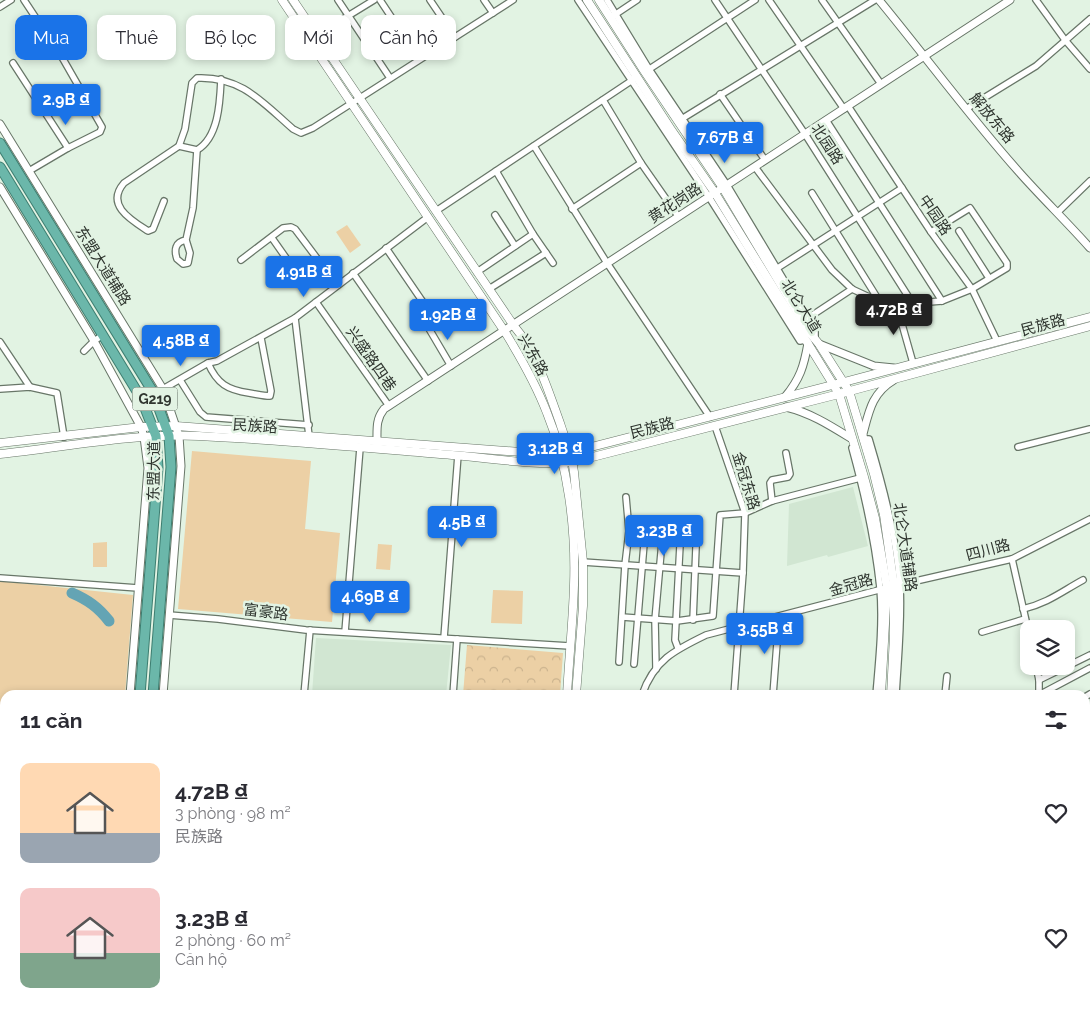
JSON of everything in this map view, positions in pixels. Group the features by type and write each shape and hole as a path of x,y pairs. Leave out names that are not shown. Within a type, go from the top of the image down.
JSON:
{"highway":[{"name":"东盟大道","path":"0,143 153,392 169,436 171,466 153,690"},
{"name":"东盟大道","path":"0,167 141,398 156,436 158,468 140,690"}],"main road":[{"name":"兴东路","path":"282,0 505,332 520,356 548,414 563,463 572,520 574,563 567,690"},
{"name":"兴东路","path":"293,0 303,15"},
{"name":"北仑大道","path":"587,0 634,79 712,195 839,394 875,518 890,587 881,690"},
{"name":"北仑大道","path":"600,0 613,15 647,70 725,186 817,341 849,391 884,515 894,635 891,690"},
{"name":"兴东路","path":"334,60 477,272 522,335 539,367 573,462 583,562 583,606 576,690"},
{"name":"民族路","path":"0,443 141,427 176,426 560,455 570,454 1090,317"},
{"name":"民族路","path":"0,454 144,437 179,436 458,455 531,462 573,462 839,394 1090,326"}],"street":[{"path":"0,7 11,0"},
{"path":"24,0 63,59 102,127 100,132 29,171"},
{"path":"338,0 347,15"},
{"path":"350,15 374,0"},
{"path":"380,0 390,15"},
{"path":"430,0 440,15"},
{"path":"484,0 493,13"},
{"path":"456,36 513,0"},
{"path":"436,210 634,79 578,0"},
{"path":"607,0 613,15 637,0"},
{"name":"北园路","path":"715,0 805,134 913,304"},
{"path":"647,70 755,0"},
{"name":"中园路","path":"769,0 846,107 972,289 997,341"},
{"path":"822,0 881,84"},
{"path":"680,120 877,0"},
{"name":"解放东路","path":"877,0 1020,173 1090,248"},
{"name":"黄花岗路","path":"377,441 377,422 379,416 389,406 505,332 678,216 1010,0"},
{"path":"1036,0 1065,40 1090,69"},
{"path":"966,109 1036,66 1090,19"},
{"path":"351,20 390,78"},
{"path":"164,202 153,229 148,231 122,212 118,201 118,194 124,183 179,146 185,129 190,90 194,80 197,78 221,79 247,90 298,133 313,128 417,60"},
{"path":"13,62 68,148"},
{"path":"186,240 193,208 197,150 215,126 220,103 221,79"},
{"path":"720,94 765,160"},
{"path":"603,100 641,164 678,216"},
{"path":"826,120 942,301"},
{"name":"东盟大道辅路","path":"0,124 162,389 179,436 181,466 163,690"},
{"path":"179,146 197,150"},
{"path":"534,146 607,264 710,417"},
{"path":"572,208 641,164"},
{"path":"755,167 812,245 832,270 852,289 878,299 896,303 913,304 942,301 972,289 1006,268 1007,263 972,210 967,209 931,232"},
{"path":"496,171 533,234 553,263"},
{"path":"1058,212 1090,181"},
{"path":"0,187 94,340 141,427 144,437 148,468 130,690"},
{"path":"775,270 902,188"},
{"path":"812,193 878,299"},
{"path":"495,215 515,246"},
{"path":"162,389 208,363 217,361 261,338 295,318 353,272 428,217"},
{"path":"241,260 283,228 288,227 295,229 337,285"},
{"path":"960,231 989,278"},
{"path":"477,272 533,234"},
{"path":"272,238 298,276"},
{"path":"386,248 427,308"},
{"path":"489,289 546,252"},
{"path":"353,272 428,381"},
{"path":"805,320 852,289"},
{"name":"兴盛路四巷","path":"316,302 389,406"},
{"path":"896,303 913,363"},
{"path":"295,318 309,436"},
{"path":"428,327 451,366"},
{"path":"84,351 94,340 103,335"},
{"path":"208,363 221,383 228,388 240,392 270,396 271,391 261,338"},
{"path":"817,341 874,366 896,368"},
{"path":"0,342 30,386"},
{"path":"785,397 802,372 807,342"},
{"path":"863,436 869,412 876,395 883,387 899,378"},
{"path":"180,380 200,412 206,417 308,425"},
{"path":"0,389 30,386 57,393 64,437"},
{"path":"786,407 825,422 853,440"},
{"name":"金冠东路","path":"716,426 745,513 743,573 734,690"},
{"path":"1018,447 1090,429"},
{"path":"345,632 360,448"},
{"path":"772,501 770,483 772,480 788,477 790,474 786,454"},
{"path":"444,638 458,455"},
{"path":"622,617 677,621 713,616 720,515 745,513 772,501 862,478"},
{"path":"619,662 629,531 626,497"},
{"path":"143,518 154,520"},
{"name":"四川路","path":"890,587 1012,559 1090,519"},
{"path":"629,531 645,532 696,523 698,525 693,620"},
{"path":"678,648 675,640 681,526"},
{"path":"656,669 655,620 663,530"},
{"path":"634,664 645,532"},
{"path":"1012,559 1025,620"},
{"path":"583,562 743,573"},
{"path":"0,578 138,588"},
{"path":"1023,609 1048,602 1061,592 1083,580"},
{"name":"金冠路","path":"645,690 656,669 678,648 706,635 890,587"},
{"name":"北仑大道辅路","path":"876,690 880,639 890,587"},
{"name":"北仑大道辅路","path":"890,587 900,633 896,690"},
{"name":"富豪路","path":"169,615 310,630 570,646"},
{"path":"773,690 778,617"},
{"path":"982,632 1020,621"},
{"path":"304,690 310,630"},
{"path":"453,690 457,639"},
{"path":"1040,680 1090,655"},
{"path":"1048,690 1090,668"},
{"path":"1039,675 1039,690"},
{"path":"946,690 947,676"}],"shaded area":[{"path":"853,487 868,546 787,566 789,504"},
{"path":"316,638 451,645 446,690 312,690"}],"green space":[{"path":"347,225 361,245 350,253 336,232"},
{"path":"192,451 311,461 305,529 340,533 332,622 178,609"},
{"path":"107,542 107,567 93,567 93,543"},
{"path":"378,544 392,545 390,570 376,569"},
{"path":"0,581 133,595 125,690 0,690"},
{"path":"493,590 523,591 522,624 491,623"},
{"path":"467,645 563,653 560,690 463,690"}],"waterway":[{"path":"72,593 92,604 109,621"}]}
